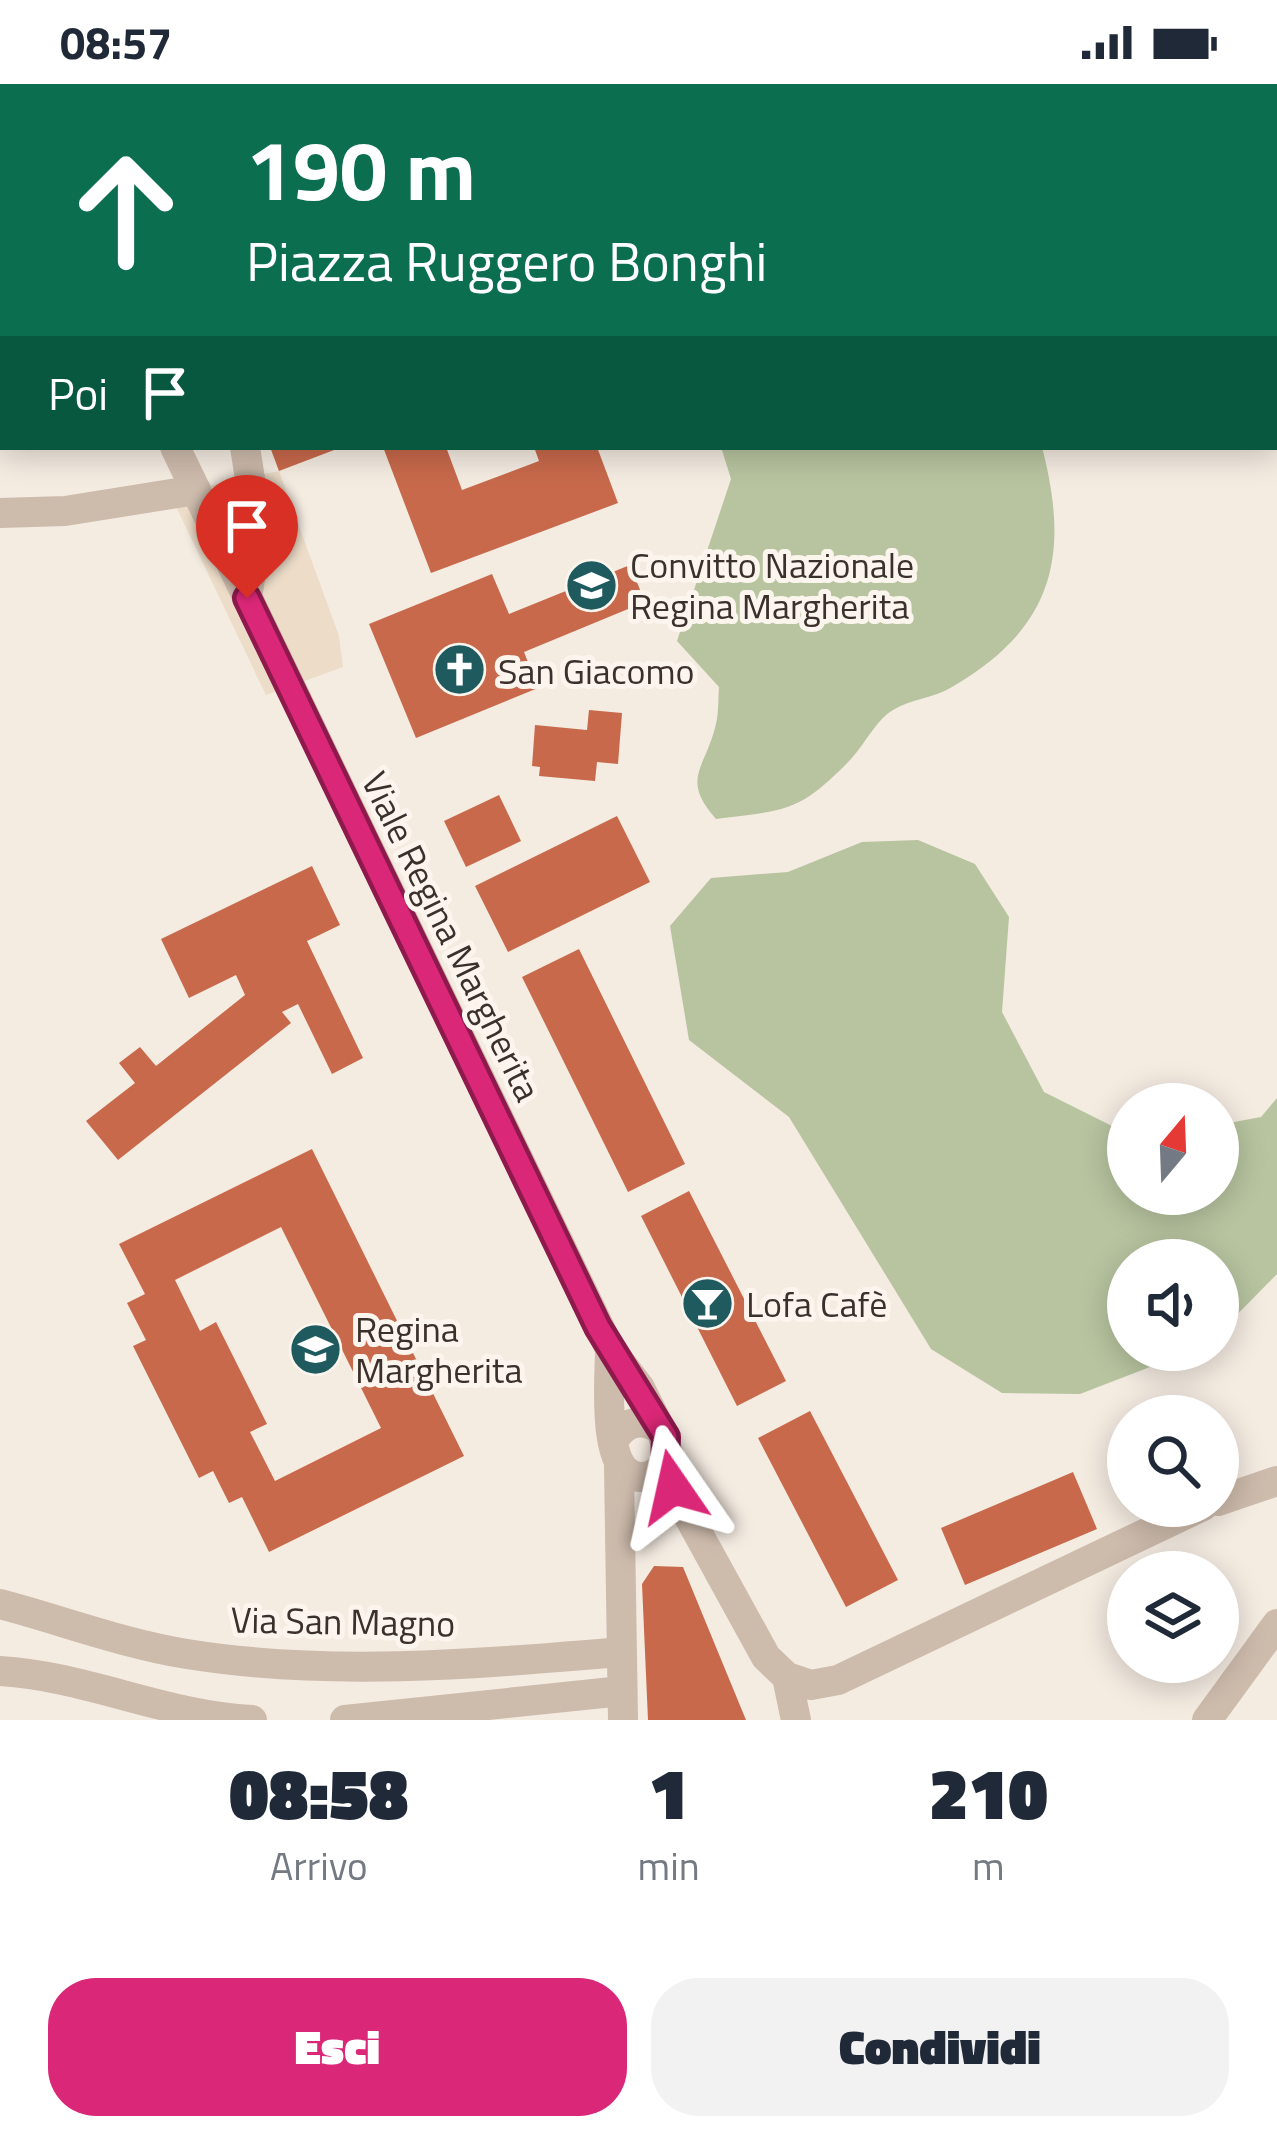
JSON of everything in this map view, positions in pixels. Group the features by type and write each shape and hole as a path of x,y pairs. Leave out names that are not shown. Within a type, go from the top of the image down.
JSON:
{"street":[{"name":"Viale Regina Margherita","path":"176,450 610,1349 640,1388 669,1445 636,1462"},
{"path":"245,450 258,530 247,598"},
{"path":"0,513 64,511 196,490"},
{"name":"Viale Regina Margherita","path":"610,1349 636,1462 688,1511 766,1657 787,1677 796,1720"},
{"path":"345,1720 622,1705 620,1652 636,1462 635,1422 661,1430"},
{"path":"1239,1494 1277,1481"},
{"path":"787,1677 812,1684 838,1680 1160,1527"},
{"name":"Via San Magno","path":"0,1604 182,1654 266,1665 483,1663 620,1652"},
{"path":"1207,1720 1277,1624"},
{"path":"0,1671 102,1688 203,1718 252,1720"}],"green space":[{"path":"722,450 1043,450 1054,522 1053,555 1033,613 987,664 945,691 887,714 851,759 804,799 776,810 716,819 697,784 716,723 719,687 677,641 731,479"},
{"path":"918,840 975,864 1009,917 1002,1012 1044,1092 1107,1124 1107,1215 1239,1215 1239,1121 1261,1117 1277,1098 1277,1274 1239,1313 1239,1239 1107,1239 1107,1371 1140,1371 1080,1394 1002,1393 931,1349 789,1117 689,1040 670,926 711,878 788,872 862,842"}],"shaded area":[{"path":"279,471 339,636 343,667 266,695 170,494"}],"building":[{"path":"271,450 334,450 279,471"},
{"path":"384,450 447,450 462,490 539,461 535,450 598,450 618,503 431,573"},
{"name":"San Giacomo","path":"630,565 645,602 524,652 538,688 416,738 369,624 492,574 509,614"},
{"path":"589,710 622,713 618,764 597,762 595,781 539,776 540,767 532,766 535,725 587,730"},
{"path":"499,795 521,841 466,867 444,821"},
{"path":"617,816 650,882 508,952 475,886"},
{"path":"312,866 340,925 307,941 363,1058 332,1074 298,1004 282,1012 291,1023 118,1160 86,1121 135,1083 119,1063 140,1047 156,1066 245,995 236,975 189,998 161,939"},
{"path":"579,949 685,1164 628,1192 522,977"},
{"path":"312,1149 464,1456 269,1552 242,1497 229,1503 213,1471 199,1478 133,1346 146,1340 127,1303 145,1294 119,1244","holes":["281,1227 381,1428 275,1481 250,1432 267,1424 216,1322 200,1331 175,1280"]},
{"path":"689,1191 786,1381 737,1406 641,1216"},
{"path":"810,1411 898,1580 846,1607 758,1438"},
{"path":"1073,1472 1097,1529 965,1585 941,1528"},
{"path":"654,1566 683,1567 746,1720 648,1720 642,1584"}],"place":[{"name":"Convitto Nazionale Regina Margherita","path":"591,585"},
{"name":"San Giacomo","path":"459,670"},
{"name":"Lofa Cafè","path":"707,1303"},
{"name":"Regina Margherita","path":"316,1349"}],"route":[{"path":"247,598 347,814 610,1349 640,1388 666,1437 669,1454 665,1463 673,1487"}]}
